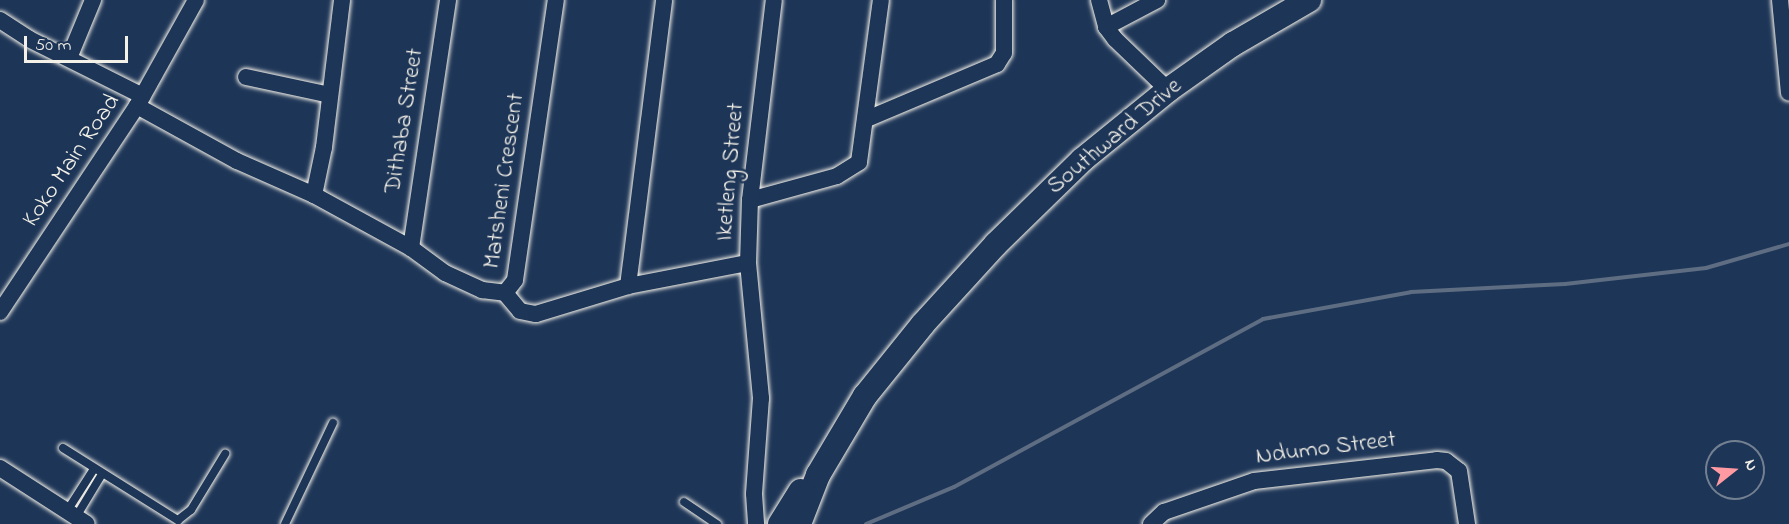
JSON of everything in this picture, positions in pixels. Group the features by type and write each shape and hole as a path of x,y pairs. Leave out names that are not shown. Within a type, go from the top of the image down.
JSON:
{"main road":[{"name":"Southward Drive","path":"818,475 865,396 943,302 1046,194 1168,90 1233,44 1309,0"},
{"path":"780,524 800,491 818,475"},
{"path":"799,524 818,475"}],"street":[{"path":"69,58 93,0"},
{"name":"Koko Main Road","path":"0,312 140,101 196,0"},
{"path":"314,195 342,0"},
{"name":"Dithaba Street","path":"411,248 448,0"},
{"name":"Matsheni Crescent","path":"0,20 69,58 237,162 314,195 411,248 462,281 482,290 505,293 516,280 556,0"},
{"path":"628,286 664,0"},
{"name":"Iketleng Street","path":"505,293 520,311 536,314 628,286 748,263 750,201 774,0"},
{"path":"750,201 853,168 862,153 881,0"},
{"path":"867,119 997,64 1004,53 1004,0"},
{"path":"1099,0 1106,27 1168,90"},
{"path":"1106,27 1157,0"},
{"path":"1780,0 1789,93"},
{"path":"246,77 330,95"},
{"path":"748,263 761,398 754,494 756,524"},
{"name":"Ndumo Street","path":"1151,524 1164,512 1254,481 1437,460 1446,461 1459,471 1467,524"},
{"path":"0,468 77,517"}],"lane":[{"path":"285,524 333,423"},
{"path":"63,448 178,520 191,510 225,454"},
{"path":"77,517 98,472"},
{"path":"684,502 716,524"}],"waterway":[{"path":"866,524 954,487 1263,319 1411,292 1565,284 1706,268 1789,244"}]}
